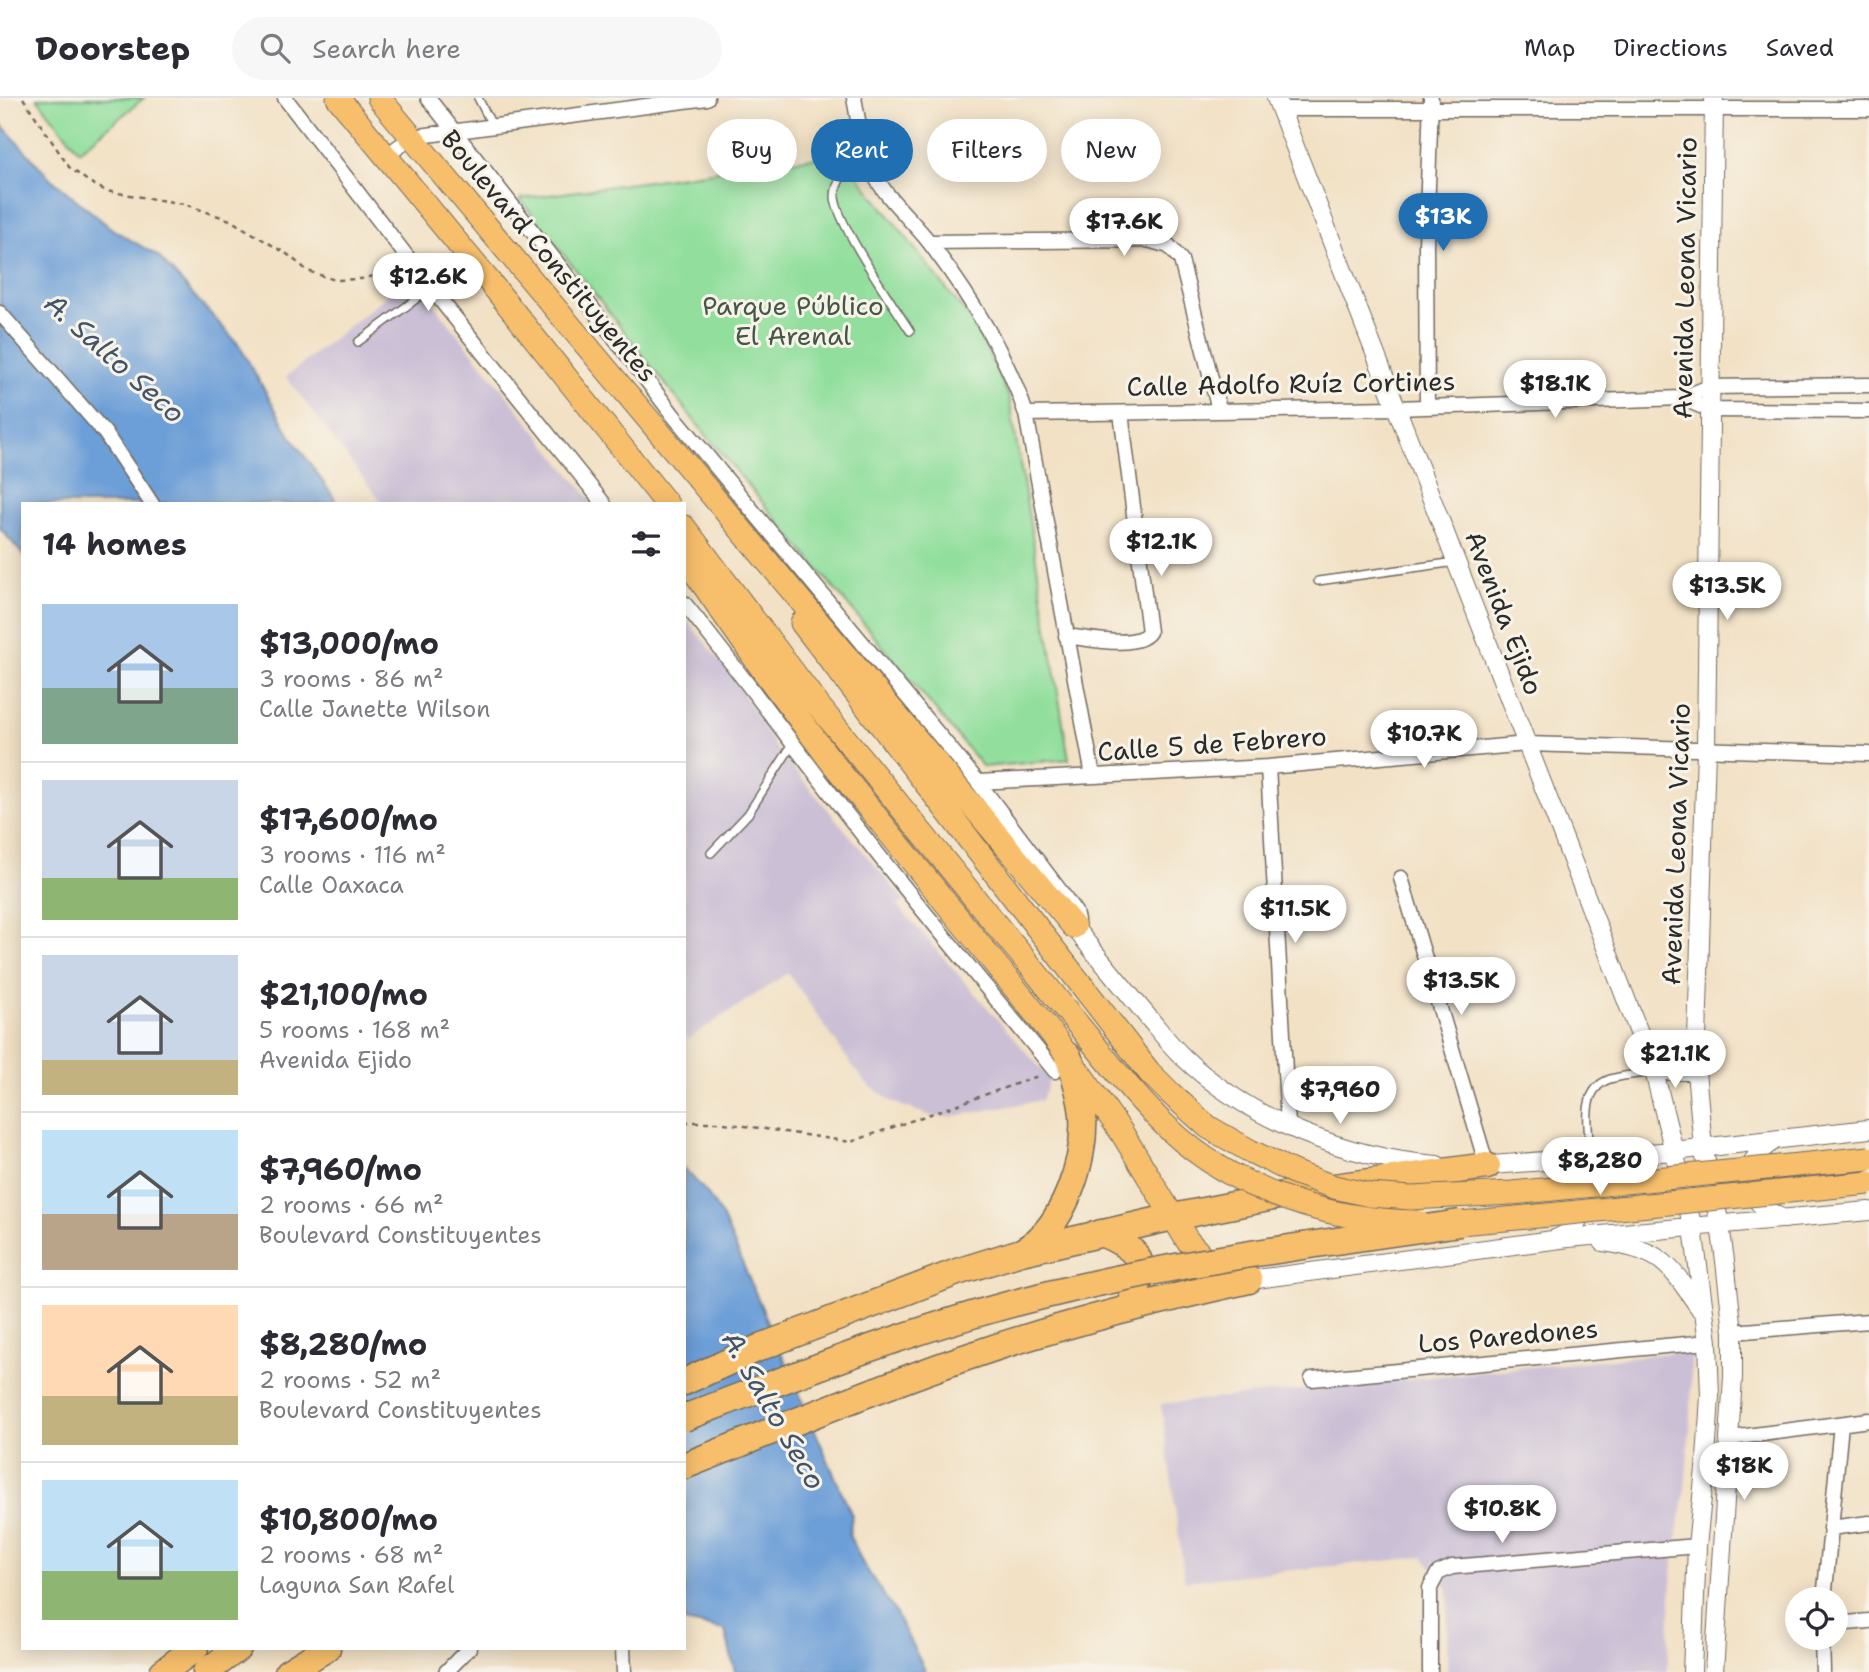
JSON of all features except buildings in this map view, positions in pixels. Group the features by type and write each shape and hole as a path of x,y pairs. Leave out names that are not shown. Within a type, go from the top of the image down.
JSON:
{"highway":[{"path":"338,98 665,502"},
{"name":"Boulevard Constituyentes","path":"379,98 676,451"},
{"path":"497,291 646,502"},
{"path":"676,451 777,591 1035,925 1163,1086 1208,1127 1250,1151 1324,1184 1370,1195 1411,1198 1512,1193 1869,1158"},
{"path":"676,451 1074,927"},
{"path":"686,530 818,705 994,922 1170,1130 1217,1165 1258,1188 1311,1207 1403,1222 1460,1223"},
{"path":"686,560 831,761 1062,1063 1122,1133 1187,1240 1208,1262 1227,1274 1249,1280"},
{"path":"1021,1252 1035,1242 1054,1220 1069,1192 1077,1169 1083,1132 1081,1097 1062,1063"},
{"path":"686,1381 763,1346 957,1272 1021,1252 1173,1217 1304,1191 1487,1166"},
{"path":"686,1417 835,1360 1024,1300 1144,1272 1217,1258 1460,1223 1869,1183"},
{"path":"1101,1233 1134,1250 1141,1264 1140,1284 1121,1310"},
{"path":"686,1465 968,1356 1159,1299 1249,1280"},
{"path":"163,1672 192,1650"},
{"path":"206,1672 235,1650"},
{"path":"288,1672 324,1650"}],"street":[{"path":"285,98 413,266 602,502"},
{"path":"428,98 704,455 978,782 1075,912 1077,921 1074,927 1181,1055 1212,1083 1250,1107 1342,1148 1423,1164 1487,1166 1674,1151 1869,1129"},
{"path":"386,156 412,137 707,98"},
{"path":"854,98 858,119"},
{"path":"1278,104 1714,104 1869,109"},
{"name":"Avenida Ejido","path":"1278,104 1654,1072 1674,1151"},
{"path":"1427,407 1426,244 1430,104"},
{"name":"Avenida Leona Vicario","path":"1714,104 1706,750 1696,1071 1703,1148 1720,1225 1733,1332 1731,1437 1714,1672"},
{"path":"879,182 929,242 982,321 1003,357 1026,414 1093,776"},
{"path":"929,242 1147,240 1169,246 1181,260 1219,410"},
{"path":"0,313 105,433 151,502"},
{"name":"Calle Adolfo Ruíz Cortines","path":"1026,414 1427,407 1682,398 1709,387 1869,385"},
{"name":"Calle Adolfo Ruíz Cortines","path":"1682,398 1710,410 1869,411"},
{"path":"1066,636 1132,642 1145,637 1149,632 1121,413"},
{"path":"686,605 873,848 1062,1063"},
{"name":"Calle 5 de Febrero","path":"978,782 1268,768 1527,744 1869,754"},
{"path":"1268,768 1288,1125"},
{"path":"1401,878 1487,1166"},
{"path":"1654,1072 1696,1071"},
{"path":"1778,1139 1765,1146 1754,1157 1748,1182 1753,1196 1762,1207 1787,1220"},
{"path":"1674,1151 1693,1228 1708,1342 1710,1396 1697,1546 1692,1672"},
{"path":"1542,1161 1551,1163 1568,1175 1581,1199 1581,1212 1575,1225 1560,1239"},
{"path":"1249,1280 1560,1239 1869,1211"},
{"path":"1560,1239 1630,1246 1648,1252 1666,1262 1703,1314"},
{"path":"1733,1332 1869,1321"},
{"name":"Los Paredones","path":"1312,1379 1708,1342"},
{"path":"1731,1437 1869,1420"},
{"path":"1825,1587 1841,1424"},
{"path":"1830,1528 1869,1523"},
{"path":"1430,1672 1430,1588 1438,1573 1452,1567 1697,1546"},
{"path":"1848,1623 1869,1621"},
{"path":"446,1672 467,1650"},
{"path":"623,1650 624,1672"},
{"path":"1822,1650 1823,1672"}],"lane":[{"path":"478,98 492,125"},
{"path":"839,182 835,197 843,222 910,331"},
{"path":"358,342 431,288"},
{"path":"1318,581 1456,562"},
{"path":"711,853 748,814 792,745"},
{"path":"1591,1157 1588,1105 1594,1091 1612,1079 1654,1072"}],"path":[{"path":"23,98 69,167 107,191 184,204 230,220 287,254 308,271 335,280 361,279 413,266"},
{"path":"686,1122 718,1122 850,1142 1062,1063"}],"shaded area":[{"path":"411,276 592,502 381,502 286,377"},
{"path":"686,619 736,681 776,748 905,901 898,906 1050,1079 1042,1100 949,1117 933,1117 892,1102 866,1083 853,1067 788,973 688,1039"},
{"path":"1691,1351 1691,1416 1685,1489 1673,1564 1667,1672 1447,1672 1448,1589 1423,1557 1185,1581 1161,1404"}],"green space":[{"path":"37,98 144,98 79,151"},
{"name":"Parque Público El Arenal","path":"811,158 811,182 863,182 969,318 1009,397 1069,759 983,767 697,424 520,199 707,173 707,182 797,182 797,160"}],"water":[{"name":"A. Salto Seco","path":"0,123 50,178 112,229 158,256 239,345 290,435 335,502 21,502 21,553 0,528"},
{"name":"A. Salto Seco","path":"686,1170 706,1192 722,1216 852,1516 849,1535 863,1564 895,1612 926,1672 735,1672 725,1630 686,1622"}]}
